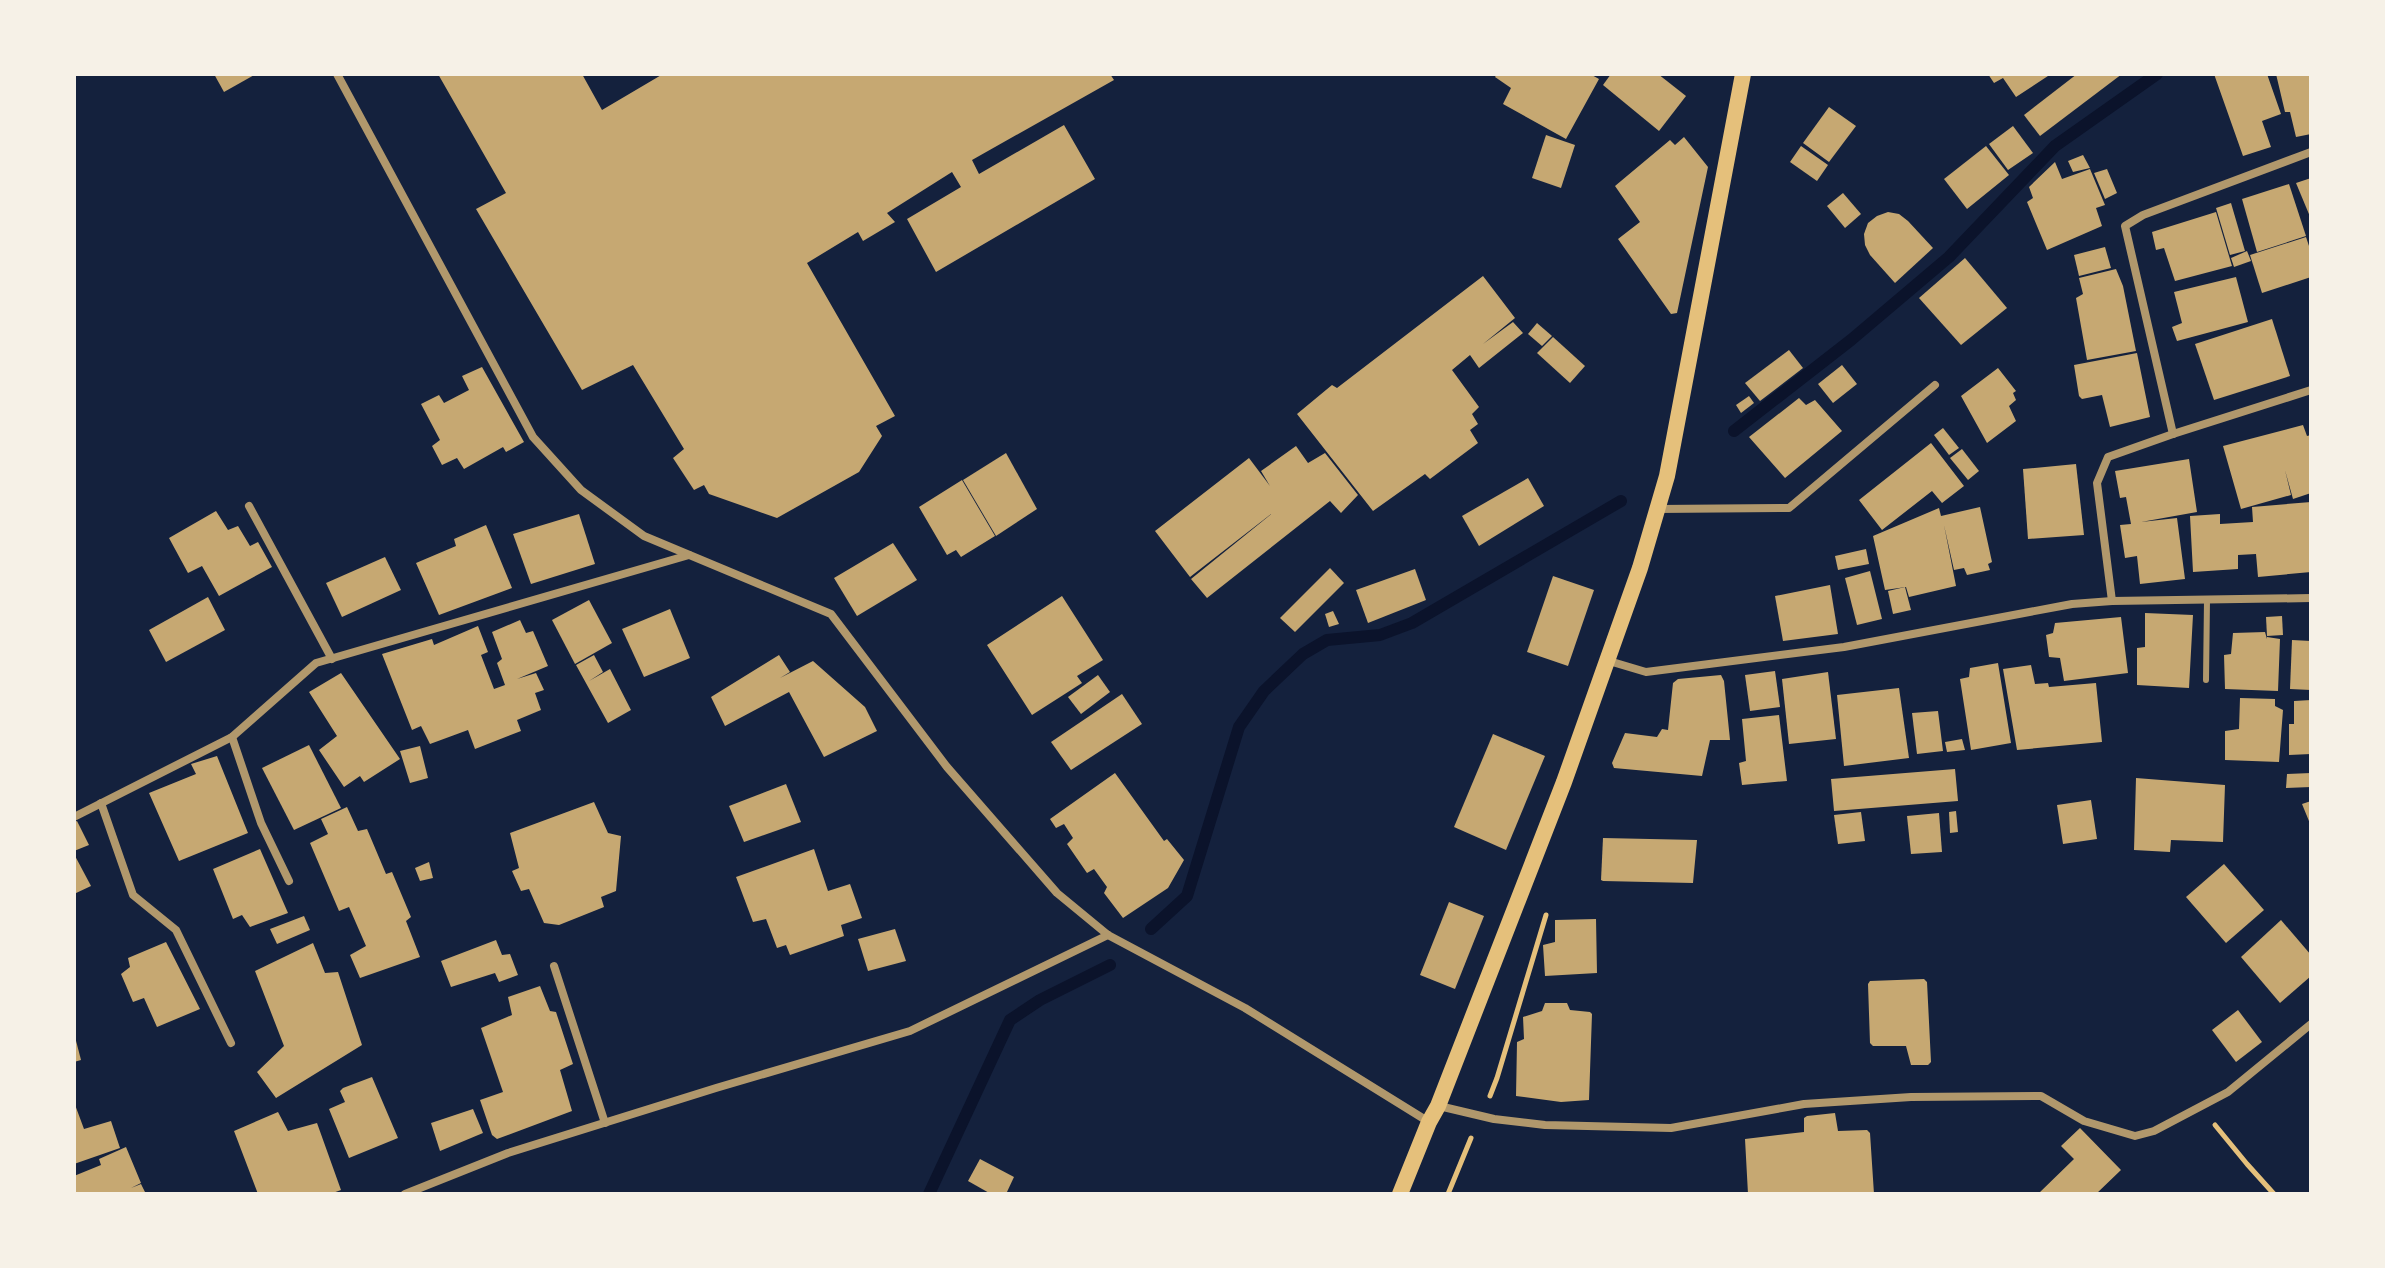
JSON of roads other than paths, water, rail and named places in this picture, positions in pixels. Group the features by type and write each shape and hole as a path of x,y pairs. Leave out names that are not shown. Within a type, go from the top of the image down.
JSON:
{"main road":[{"path":"1400,1194 1438,1106 1609,661 1657,509 1667,476 1743,74"}],"street":[{"path":"337,74 533,437 581,490 644,536 831,614 957,778 1057,893 1108,935 1245,1008 1429,1122"},
{"path":"2173,434 2125,226 2143,215 2311,152"},
{"path":"1657,509 1789,508 1935,385"},
{"path":"2112,601 2097,483 2108,457 2311,390"},
{"path":"249,506 332,659"},
{"path":"74,817 232,737 316,663 690,555"},
{"path":"1609,661 1646,672 1844,647 2072,604 2311,598"},
{"path":"232,737 261,823 289,881"},
{"path":"101,803 133,895 176,930 231,1043"},
{"path":"405,1194 508,1153 910,1031 1108,935"},
{"path":"554,966 605,1123"},
{"path":"1438,1106 1494,1119 1545,1125 1671,1128 1804,1104 1911,1097 2041,1096 2084,1121 2135,1136 2154,1131 2228,1092 2311,1024"}],"lane":[{"path":"2206,680 2207,600"}],"waterway":[{"path":"1734,431 1851,340 1949,257 2055,146 2157,74"},
{"path":"1151,929 1187,896 1239,727 1264,691 1303,654 1327,640 1380,635 1412,623 1621,501"},
{"path":"929,1194 1010,1020 1040,1000 1110,965"}]}
